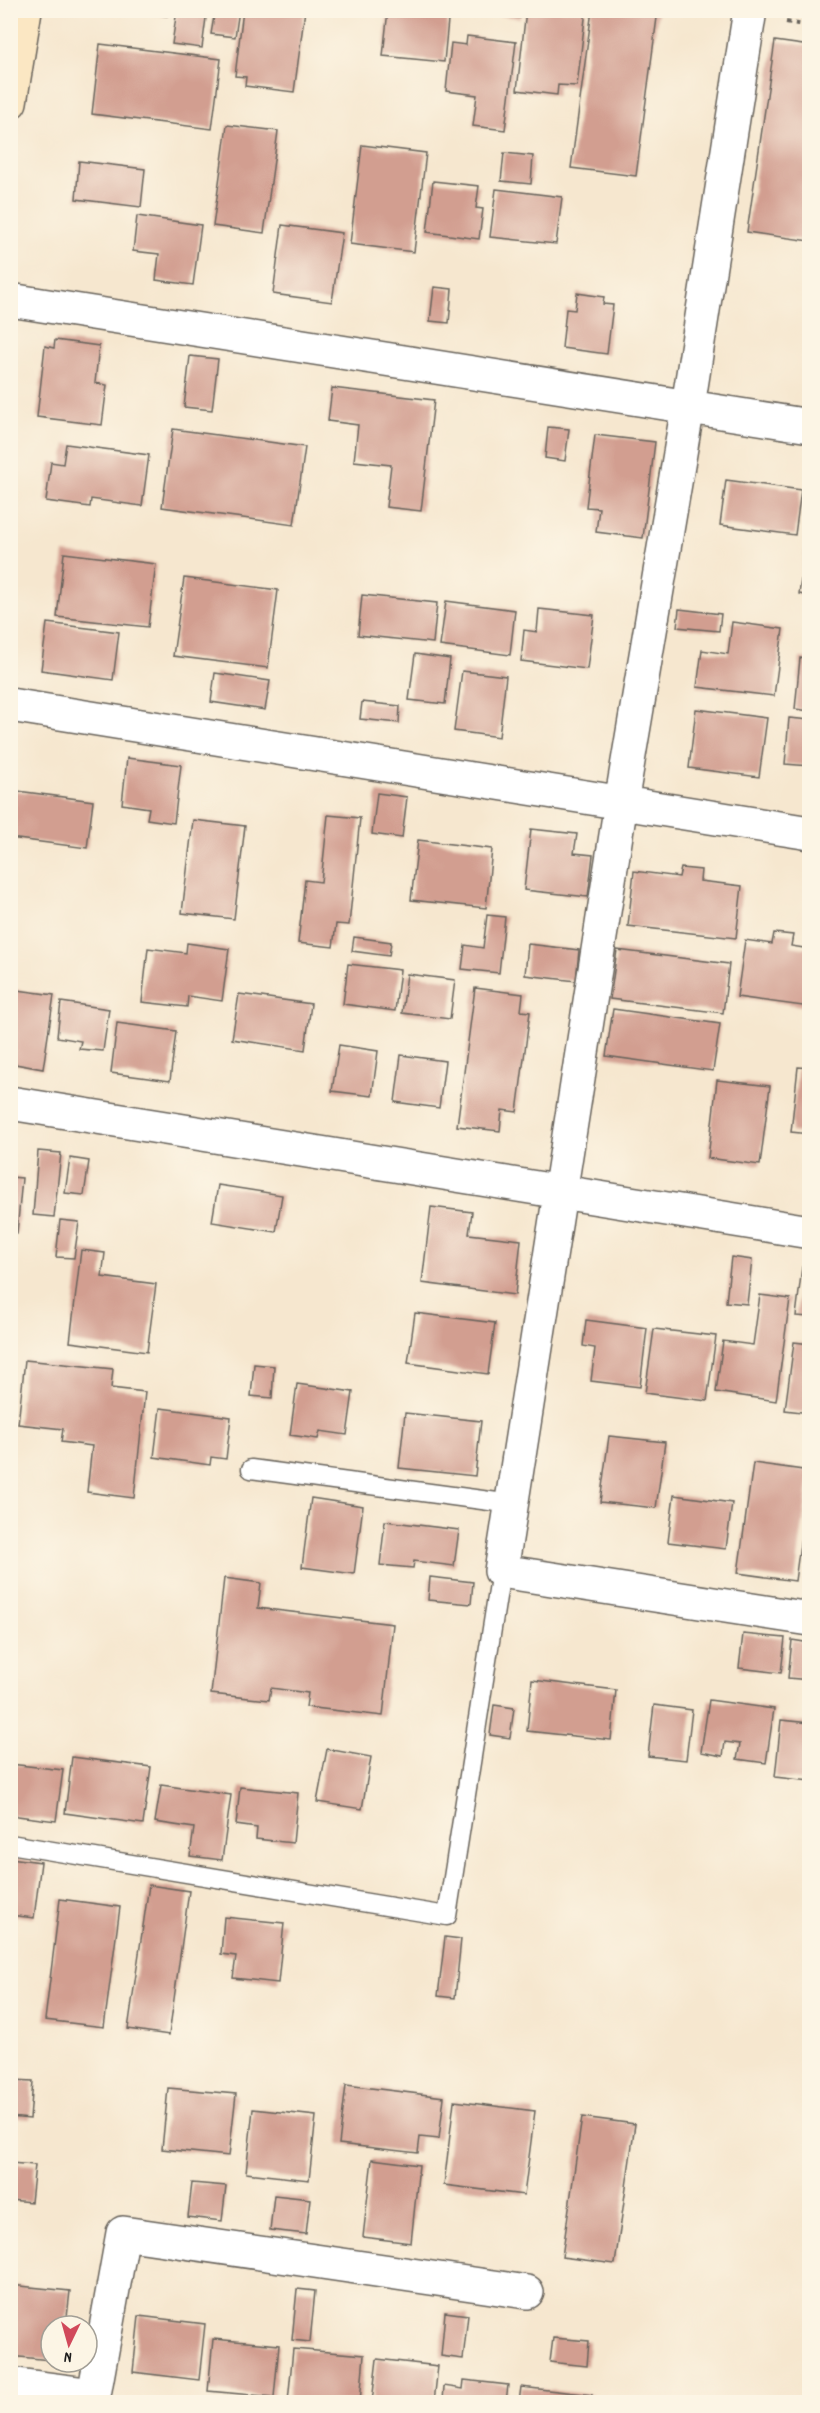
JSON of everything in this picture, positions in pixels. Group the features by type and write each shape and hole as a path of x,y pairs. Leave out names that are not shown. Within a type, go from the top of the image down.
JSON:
{"main road":[{"path":"10,102 25,10"}],"street":[{"path":"750,10 688,406 621,803 501,1571 810,1619"},
{"path":"10,300 810,426"},
{"path":"10,705 810,833"},
{"path":"10,1102 810,1232"},
{"path":"10,2384 93,2399 123,2233 527,2292"}],"lane":[{"path":"252,1469 512,1504"},
{"path":"10,1844 447,1916 501,1571"}],"building":[{"path":"140,10 167,10 167,16 140,13"},
{"path":"177,10 207,10 202,48 172,44"},
{"path":"215,10 239,10 235,37 211,34"},
{"path":"243,10 305,10 294,92 245,86 246,77 235,76"},
{"path":"388,10 449,10 444,62 383,56"},
{"path":"489,10 521,10 520,18 488,14"},
{"path":"526,10 586,10 577,86 558,85 557,95 517,90"},
{"path":"592,10 658,10 636,176 571,168"},
{"path":"467,36 516,42 505,130 473,126 477,95 446,91 451,43 466,45"},
{"path":"775,41 810,46 810,241 747,232"},
{"path":"100,44 221,59 212,129 92,114"},
{"path":"227,125 278,131 264,233 213,226"},
{"path":"362,145 426,153 414,252 350,244"},
{"path":"504,153 533,156 531,184 501,181"},
{"path":"79,161 145,169 141,207 76,199"},
{"path":"433,181 479,186 476,208 483,209 479,239 427,232"},
{"path":"496,189 562,197 556,244 490,237"},
{"path":"137,216 201,225 193,285 156,280 159,254 133,251"},
{"path":"282,225 342,233 332,302 273,294"},
{"path":"434,287 452,289 449,323 430,321"},
{"path":"577,293 604,297 603,304 613,305 607,354 562,348 566,309 575,310"},
{"path":"55,340 99,346 95,383 107,385 102,425 37,417 45,346 54,348"},
{"path":"190,356 218,359 212,410 184,407"},
{"path":"332,388 434,400 421,511 386,507 391,465 354,461 358,425 328,421"},
{"path":"548,427 569,429 565,461 545,458"},
{"path":"173,429 305,447 294,525 162,507"},
{"path":"595,435 655,442 643,538 596,532 599,508 586,507"},
{"path":"66,444 149,455 142,506 91,499 90,507 46,501 51,462 63,464"},
{"path":"726,480 801,490 795,535 720,525"},
{"path":"808,531 810,531 810,596 799,594"},
{"path":"64,553 156,564 148,627 57,617"},
{"path":"184,578 278,590 268,668 173,656"},
{"path":"362,595 437,603 433,643 358,635"},
{"path":"446,601 515,610 510,655 440,646"},
{"path":"539,609 594,615 587,669 521,661 524,630 537,632"},
{"path":"679,609 721,614 719,631 677,627"},
{"path":"732,622 783,629 774,696 697,687 702,650 728,654"},
{"path":"47,623 119,632 113,680 41,670"},
{"path":"415,654 450,659 445,704 409,700"},
{"path":"800,658 810,659 810,711 795,709"},
{"path":"462,671 506,676 499,737 454,731"},
{"path":"215,673 270,681 265,710 211,702"},
{"path":"362,702 400,706 399,723 360,719"},
{"path":"696,709 767,718 759,777 689,768"},
{"path":"789,718 810,720 810,766 785,764"},
{"path":"127,758 181,765 174,823 147,819 149,808 122,804"},
{"path":"10,790 93,801 87,848 10,838"},
{"path":"377,793 407,797 402,838 372,834"},
{"path":"328,815 360,818 349,925 336,924 333,947 298,943 305,880 321,882"},
{"path":"193,820 245,826 234,919 182,913"},
{"path":"531,829 577,834 574,853 593,855 588,897 524,890"},
{"path":"418,840 492,849 486,908 411,900"},
{"path":"681,868 701,870 700,881 742,886 736,938 628,926 634,871 679,877"},
{"path":"487,915 505,917 499,973 462,969 465,945 483,948"},
{"path":"774,933 793,935 791,946 810,949 810,1007 737,997 745,940 772,944"},
{"path":"354,937 391,942 389,956 352,951"},
{"path":"187,943 229,949 222,1001 188,996 187,1007 142,1002 148,948 186,953"},
{"path":"528,944 579,950 576,981 525,975"},
{"path":"617,950 729,964 723,1013 610,999"},
{"path":"348,964 400,970 395,1011 343,1004"},
{"path":"407,974 455,980 450,1019 402,1013"},
{"path":"475,988 523,994 521,1011 530,1012 517,1112 502,1110 500,1131 457,1126"},
{"path":"10,989 54,995 43,1069 10,1063"},
{"path":"239,994 311,1004 305,1050 232,1039"},
{"path":"61,1002 109,1009 103,1051 79,1049 81,1041 57,1037"},
{"path":"613,1009 720,1024 713,1071 606,1056"},
{"path":"117,1023 176,1031 170,1081 111,1073"},
{"path":"339,1045 378,1051 372,1096 332,1091"},
{"path":"401,1055 445,1061 439,1108 395,1102"},
{"path":"798,1067 810,1068 810,1134 791,1132"},
{"path":"717,1080 770,1086 760,1165 708,1158"},
{"path":"38,1151 61,1153 54,1217 33,1215"},
{"path":"70,1158 89,1161 84,1195 65,1193"},
{"path":"10,1177 22,1178 17,1233 10,1232"},
{"path":"218,1185 282,1195 276,1232 212,1222"},
{"path":"431,1207 472,1212 469,1234 521,1240 515,1295 422,1283"},
{"path":"60,1220 79,1222 74,1258 56,1257"},
{"path":"81,1250 105,1253 102,1277 156,1284 147,1352 70,1342"},
{"path":"731,1257 752,1260 747,1304 726,1302"},
{"path":"802,1267 810,1267 810,1317 796,1316"},
{"path":"760,1295 790,1299 776,1401 716,1392 723,1341 753,1345"},
{"path":"415,1313 495,1323 488,1374 408,1363"},
{"path":"586,1320 647,1328 640,1387 591,1381 595,1348 583,1346"},
{"path":"654,1329 716,1336 707,1401 645,1393"},
{"path":"794,1342 810,1344 810,1413 785,1410"},
{"path":"25,1360 113,1369 111,1388 145,1392 134,1498 87,1492 92,1446 61,1442 63,1429 18,1424"},
{"path":"254,1364 274,1366 272,1398 251,1396"},
{"path":"297,1384 353,1392 347,1435 320,1431 318,1439 290,1435"},
{"path":"160,1408 231,1417 226,1459 211,1457 210,1465 154,1457"},
{"path":"405,1413 481,1421 475,1476 399,1468"},
{"path":"609,1436 665,1442 656,1508 600,1502"},
{"path":"753,1463 810,1471 795,1581 738,1573"},
{"path":"674,1495 732,1503 726,1549 668,1542"},
{"path":"311,1498 363,1506 354,1574 302,1567"},
{"path":"385,1521 459,1530 454,1566 414,1561 413,1568 380,1565"},
{"path":"430,1577 473,1582 471,1604 428,1600"},
{"path":"224,1578 261,1583 258,1608 393,1624 383,1716 306,1707 308,1693 271,1688 269,1700 211,1694"},
{"path":"743,1634 785,1638 781,1673 739,1668"},
{"path":"792,1640 810,1643 810,1680 788,1678"},
{"path":"532,1680 616,1690 611,1740 527,1731"},
{"path":"709,1700 774,1709 766,1763 737,1759 740,1744 725,1742 723,1756 701,1752"},
{"path":"494,1705 514,1708 510,1738 490,1735"},
{"path":"654,1705 692,1710 686,1760 648,1756"},
{"path":"781,1720 810,1723 810,1781 775,1777"},
{"path":"327,1749 371,1757 362,1809 317,1802"},
{"path":"72,1757 151,1767 143,1824 65,1813"},
{"path":"10,1764 63,1770 56,1821 10,1815"},
{"path":"161,1785 231,1795 222,1860 190,1856 194,1828 155,1822"},
{"path":"240,1787 298,1793 293,1843 256,1839 257,1828 236,1825"},
{"path":"10,1858 41,1862 34,1918 10,1915"},
{"path":"149,1885 189,1891 169,2035 128,2029"},
{"path":"60,1899 120,1907 104,2027 45,2020"},
{"path":"224,1917 284,1923 278,1983 233,1978 236,1956 221,1954"},
{"path":"445,1937 461,1939 455,1998 438,1996"},
{"path":"12,2080 33,2081 30,2119 10,2117"},
{"path":"346,2085 444,2097 439,2139 420,2137 418,2153 339,2144"},
{"path":"168,2088 236,2094 229,2156 162,2149"},
{"path":"454,2101 535,2111 524,2195 444,2185"},
{"path":"253,2109 316,2116 309,2180 246,2173"},
{"path":"582,2117 635,2124 615,2264 562,2257"},
{"path":"372,2159 419,2165 411,2243 363,2237"},
{"path":"10,2163 35,2165 31,2202 10,2200"},
{"path":"192,2183 226,2186 222,2221 188,2217"},
{"path":"274,2195 310,2199 306,2234 270,2230"},
{"path":"10,2285 70,2291 67,2314 39,2314 39,2359 10,2356"},
{"path":"297,2289 315,2291 310,2342 292,2340"},
{"path":"445,2312 468,2315 463,2359 441,2356"},
{"path":"139,2316 205,2324 199,2380 133,2372"},
{"path":"553,2338 589,2341 587,2366 550,2362"},
{"path":"213,2339 279,2345 274,2397 208,2391"},
{"path":"293,2349 364,2355 360,2402 288,2402"},
{"path":"377,2359 438,2366 434,2402 372,2402"},
{"path":"464,2380 508,2385 506,2402 443,2402 444,2386 463,2389"},
{"path":"521,2387 592,2395 591,2402 519,2402"}]}
